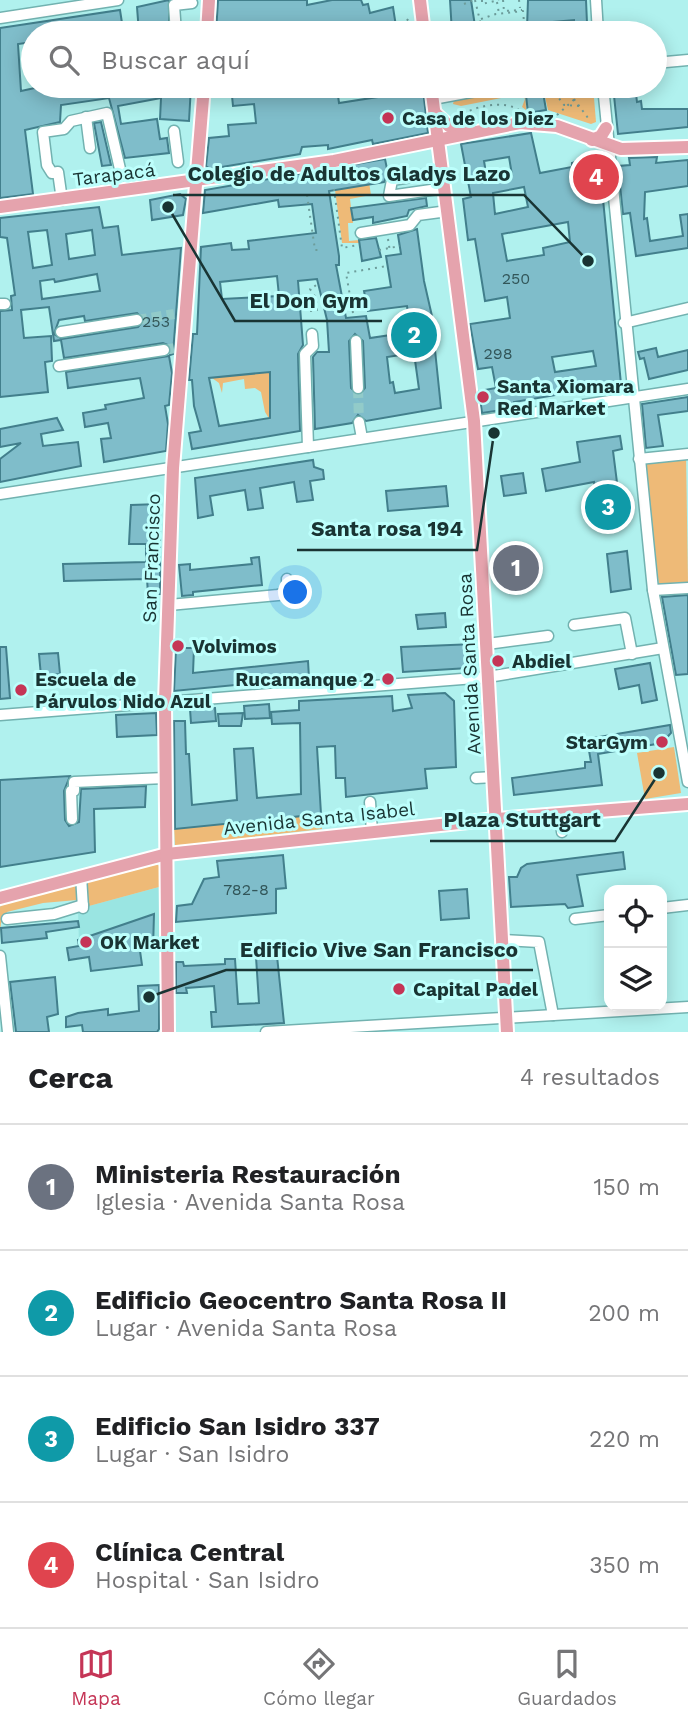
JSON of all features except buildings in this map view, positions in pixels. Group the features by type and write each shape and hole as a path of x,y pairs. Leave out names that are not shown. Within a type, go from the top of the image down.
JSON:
{"main road":[{"path":"208,21 209,0"},
{"path":"420,0 423,21"},
{"name":"San Francisco","path":"168,1032 165,702 174,349 198,182 203,98"},
{"name":"Avenida Santa Rosa","path":"433,98 474,421 507,1026"},
{"path":"435,113 449,126 466,132"},
{"name":"Tarapacá","path":"0,207 198,182 439,142 466,132 526,123 551,125 621,149 688,146"},
{"path":"592,140 601,136 607,128"},
{"name":"Avenida Santa Isabel","path":"0,898 167,854 497,819 688,804"}],"street":[{"path":"0,18 87,2 118,0"},
{"path":"596,0 597,21"},
{"path":"175,21 174,5 192,3"},
{"path":"667,62 688,60"},
{"path":"604,98 653,590 688,782"},
{"path":"59,200 55,172 47,165 43,132 64,129 71,121 107,113 120,170"},
{"path":"86,117 90,148"},
{"path":"174,131 178,162"},
{"path":"443,172 392,180 388,191 389,196 445,188"},
{"path":"361,233 410,225 418,215 448,211"},
{"path":"625,323 688,308"},
{"path":"61,332 137,320"},
{"path":"308,447 305,354 313,346 312,334"},
{"path":"356,341 358,388"},
{"path":"59,366 174,349"},
{"path":"0,494 688,389"},
{"path":"359,422 362,438"},
{"path":"639,458 688,454"},
{"path":"169,605 278,595 287,592 287,579"},
{"path":"653,590 688,588"},
{"path":"574,625 625,618 632,653"},
{"path":"487,644 548,636"},
{"path":"0,715 488,677 663,648"},
{"path":"476,778 494,777"},
{"path":"72,818 71,791 75,791 74,782 165,778"},
{"path":"370,802 372,832"},
{"path":"561,814 562,832"},
{"path":"7,919 54,914 83,907 81,876"},
{"path":"667,907 688,905"},
{"path":"575,919 604,916"},
{"path":"504,940 539,942 553,1015"},
{"path":"0,956 8,1032"},
{"path":"265,1032 507,1026 553,1015 688,1007"}],"path":[{"path":"464,4 475,0 481,19 522,10"},
{"path":"482,0 482,4 500,0"},
{"path":"499,14 500,0"},
{"path":"500,0 505,11 522,10"},
{"path":"519,0 523,21"},
{"path":"405,21 407,17 422,15"},
{"path":"559,98 564,105 580,106"},
{"path":"551,125 564,105 573,98 588,118"},
{"path":"449,126 465,111 509,104 520,110 526,123"},
{"path":"334,189 342,248 358,245"},
{"path":"307,195 315,250 319,250"},
{"path":"390,250 388,238 398,237"},
{"path":"379,250 400,246"},
{"path":"353,313 346,273 387,266"},
{"path":"310,311 317,310 316,298 310,289 318,284"}],"shaded area":[{"path":"501,98 461,106 453,104 454,100"},
{"path":"545,98 594,98 596,122 591,124 548,110"},
{"path":"369,182 371,195 350,199 353,223 348,223 349,241 359,240 359,243 342,243 335,190"},
{"path":"270,372 270,420 265,412 261,392 255,388 245,389 244,379 223,383 222,393 219,383 212,378"},
{"path":"686,455 688,582 659,585 643,461"},
{"path":"674,747 681,793 645,799 637,753"},
{"path":"321,814 322,829 175,846 174,829"},
{"path":"154,863 160,866 159,887 78,909 77,900 43,903 7,912 1,923 0,933 0,907 4,902"},
{"path":"159,887 159,948 69,960 67,948 79,946 78,909"}],"tunnel":[{"path":"137,320 174,314"},
{"path":"164,350 175,348"},
{"path":"358,388 359,422"}],"place":[{"name":"Casa de los Diez","path":"388,118"},
{"name":"Clínica Central","path":"596,177"},
{"name":"El Don Gym","path":"168,207"},
{"name":"Colegio de Adultos Gladys Lazo","path":"588,261"},
{"name":"Edificio Geocentro Santa Rosa II","path":"414,335"},
{"name":"Santa Xiomara Red Market","path":"483,397"},
{"name":"Santa rosa 194","path":"494,433"},
{"name":"Edificio San Isidro 337","path":"608,507"},
{"name":"Ministeria Restauración","path":"516,568"},
{"name":"Volvimos","path":"178,646"},
{"name":"Abdiel","path":"498,661"},
{"name":"Rucamanque 2","path":"388,679"},
{"name":"Escuela de Párvulos Nido Azul","path":"21,690"},
{"name":"StarGym","path":"662,742"},
{"name":"Plaza Stuttgart","path":"659,773"},
{"name":"OK Market","path":"86,942"},
{"name":"Capital Padel","path":"399,989"},
{"name":"Edificio Vive San Francisco","path":"149,997"}]}
